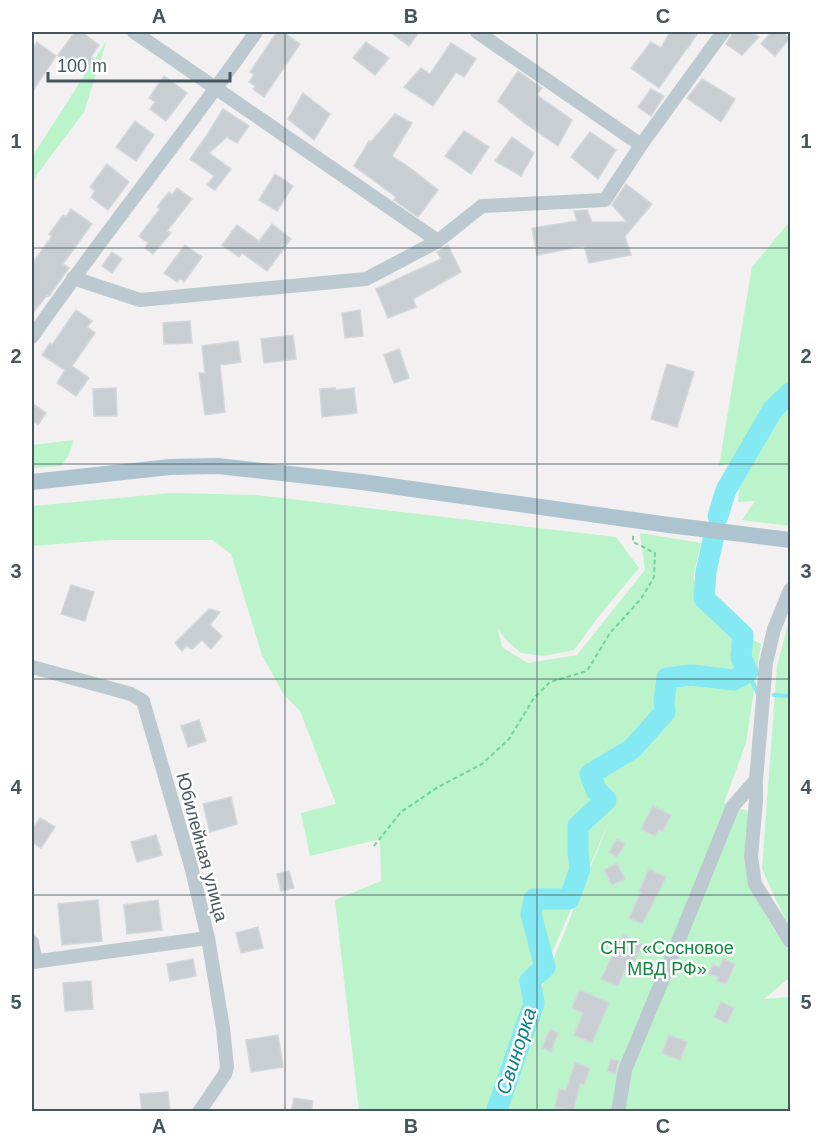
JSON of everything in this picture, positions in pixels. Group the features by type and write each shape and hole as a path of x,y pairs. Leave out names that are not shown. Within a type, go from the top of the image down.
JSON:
{"main road":[{"path":"32,482 149,469 218,466 362,482 790,540"}],"street":[{"path":"134,32 438,241"},
{"path":"32,337 73,278 217,88 256,32"},
{"path":"477,32 641,145"},
{"path":"73,278 140,300 366,279 438,241 482,206 605,200 641,145 723,32"},
{"path":"790,590 774,628 767,654 751,857 755,884 790,941"},
{"name":"Юбилейная улица","path":"32,667 131,694 143,701 191,866 208,938 224,1028 227,1067 222,1079 199,1112"},
{"path":"618,1112 625,1070 729,815 733,806 756,780"},
{"path":"32,942 34,962 208,938"}],"path":[{"path":"374,846 402,812 438,788 482,764 509,739 534,698 550,682 587,671 610,633 641,599 654,577 655,553 633,543 632,520"}],"green space":[{"path":"107,40 84,112 38,173 32,185 32,157"},
{"path":"790,221 790,526 742,520 755,501 738,502 743,460 719,466 752,267"},
{"path":"74,440 61,466 32,468 32,445"},
{"name":"СНТ «Сосновое МВД РФ»","path":"172,493 256,495 616,537 639,568 574,650 543,656 521,653 505,639 498,628 502,647 528,663 577,655 645,570 640,533 701,543 693,578 710,615 761,644 746,743 724,803 751,812 744,862 750,887 773,928 790,952 790,977 764,999 790,997 790,1111 359,1111 335,900 381,881 380,839 310,856 301,813 336,804 300,711 284,695 262,655 231,554 212,540 109,540 32,546 32,506","holes":["611,817 514,1057 518,1031"]},
{"path":"790,617 790,930 762,869 777,666"}],"building":[{"path":"75,32 81,32 99,45 91,57 94,60 84,74 58,55"},
{"path":"277,32 283,32 300,44 264,97 253,89 256,86 249,82 254,75 250,72"},
{"path":"390,32 419,32 409,46"},
{"path":"670,32 698,32 659,88 631,68 651,42 661,48"},
{"path":"733,32 751,32 759,37 742,55 726,44"},
{"path":"771,32 781,32 790,38 775,56 761,44"},
{"path":"37,42 56,56 32,92 32,50"},
{"path":"366,42 389,58 375,75 353,58"},
{"path":"451,43 476,59 464,77 456,72 433,106 404,87 421,68 430,74"},
{"path":"518,71 542,88 537,95 572,120 558,146 498,101"},
{"path":"164,76 187,93 166,121 150,109 155,102 149,98"},
{"path":"702,79 735,99 721,122 687,98"},
{"path":"651,89 664,96 651,116 638,107"},
{"path":"303,93 330,114 314,140 288,119"},
{"path":"223,109 249,126 237,143 227,137 209,153 231,169 215,190 207,185 214,176 190,159"},
{"path":"395,114 412,123 392,156 438,190 418,217 394,200 396,197 354,166 369,141 371,142"},
{"path":"135,121 154,135 136,161 116,147"},
{"path":"464,131 489,147 471,174 445,156"},
{"path":"590,132 616,150 598,179 571,157"},
{"path":"512,137 534,153 521,176 495,161"},
{"path":"107,164 129,182 108,210 91,197 95,191 90,187"},
{"path":"275,174 293,186 277,211 259,200"},
{"path":"626,184 652,204 625,236 631,255 589,263 584,246 537,255 532,228 577,221 574,211 587,210 592,222 627,222 612,205"},
{"path":"177,188 192,199 167,231 171,233 153,254 145,248 148,243 139,236 160,209 157,207 169,192 172,195"},
{"path":"71,209 92,224 63,264 69,268 49,296 47,295 32,314 32,264 52,236 49,234 63,215 66,217"},
{"path":"272,224 291,239 267,271 242,253 239,257 222,245 237,225 259,241"},
{"path":"185,245 202,257 184,282 180,278 177,282 164,273"},
{"path":"448,245 461,272 413,299 416,307 388,318 376,289 441,259 437,252"},
{"path":"112,252 122,259 112,273 102,266"},
{"path":"76,310 92,321 87,327 95,333 72,366 89,378 76,396 57,383 65,370 42,355 50,343 52,345"},
{"path":"360,310 363,336 345,338 342,313"},
{"path":"190,321 192,343 164,344 163,323"},
{"path":"293,335 296,359 264,363 261,339"},
{"path":"238,341 241,362 220,365 225,412 205,415 199,373 205,373 202,346"},
{"path":"399,349 409,378 394,383 384,355"},
{"path":"667,364 694,372 677,427 651,419"},
{"path":"116,388 117,416 94,416 93,389"},
{"path":"335,388 336,390 354,388 357,413 322,417 320,389"},
{"path":"32,403 46,413 38,425 32,420"},
{"path":"71,585 94,592 85,621 61,614"},
{"path":"209,609 220,612 210,625 222,636 211,649 202,640 192,649 187,646 182,651 175,643"},
{"path":"199,720 206,741 188,747 181,726"},
{"path":"231,797 237,824 210,832 203,804"},
{"path":"653,806 671,815 663,831 658,830 655,836 641,829"},
{"path":"40,818 55,827 41,848 32,842 32,830"},
{"path":"156,835 162,855 137,862 131,842"},
{"path":"617,839 625,844 617,857 609,852"},
{"path":"617,863 625,879 612,885 604,870"},
{"path":"649,869 666,877 642,924 629,918"},
{"path":"289,871 294,888 281,891 277,874"},
{"path":"98,900 102,941 62,945 58,904"},
{"path":"158,900 162,930 127,934 124,905"},
{"path":"258,927 263,948 241,953 236,933"},
{"path":"623,935 642,944 633,964 628,962 618,986 601,979"},
{"path":"193,959 196,976 170,981 167,964"},
{"path":"723,959 735,964 726,984 717,981 718,977 709,974 713,964 719,967"},
{"path":"91,981 93,1009 65,1011 63,983"},
{"path":"580,990 609,1003 592,1043 574,1035 583,1013 572,1008"},
{"path":"721,1002 734,1008 727,1024 714,1017"},
{"path":"550,1029 558,1033 551,1052 542,1048"},
{"path":"278,1035 283,1067 251,1072 246,1040"},
{"path":"669,1035 687,1042 680,1060 662,1053"},
{"path":"611,1059 619,1061 615,1074 607,1071"},
{"path":"575,1063 590,1068 584,1085 580,1083 573,1111 555,1107 559,1089 566,1090"},
{"path":"168,1092 170,1112 142,1112 140,1094"},
{"path":"294,1098 313,1101 311,1112 291,1112"}],"waterway":[{"name":"Свинорка","path":"718,516 726,490 773,409 790,393"},
{"name":"Свинорка","path":"496,1112 534,1003 530,981 545,967 531,914 534,899 569,899 580,869 578,826 606,800 596,790 590,774 632,749 665,712 667,678 691,675 734,680 748,672 741,657 743,635 704,598 706,572 713,540"},
{"path":"748,672 758,694"},
{"path":"774,695 788,696 790,693"}]}
